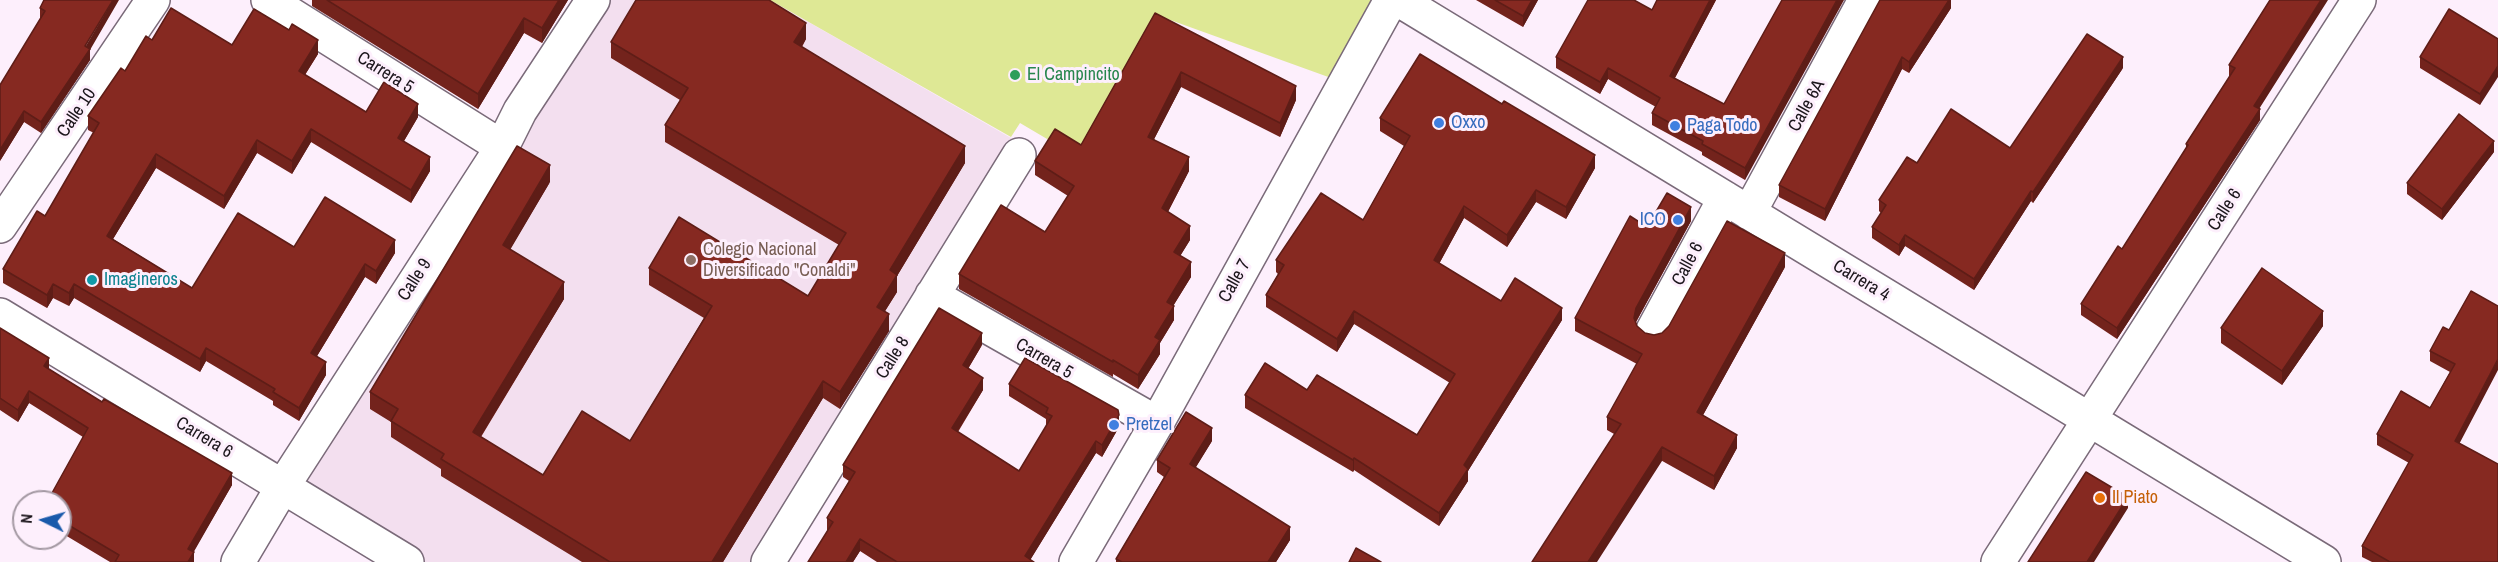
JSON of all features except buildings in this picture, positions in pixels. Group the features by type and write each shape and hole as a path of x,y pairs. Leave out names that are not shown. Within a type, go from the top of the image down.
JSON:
{"street":[{"name":"Calle 10","path":"0,226 153,0"},
{"name":"Carrera 5","path":"268,0 502,147"},
{"name":"Calle 9","path":"238,562 282,486 502,147 520,111 593,0"},
{"name":"Calle 7","path":"1076,562 1157,423 1391,0"},
{"name":"Carrera 4","path":"1399,0 2324,562"},
{"name":"Calle 6A","path":"1737,205 1865,0"},
{"name":"Calle 6","path":"1998,562 2359,0"},
{"name":"Calle 8","path":"768,562 1019,155"},
{"name":"Calle 6","path":"1653,330 1737,205"},
{"name":"Carrera 5","path":"932,295 1157,423"},
{"name":"Carrera 6","path":"0,315 407,562"}],"shaded area":[{"name":"Colegio Nacional Diversificado \"Conaldi\"","path":"593,0 770,0 1011,138 1019,155 768,562 407,562 283,486"}],"green space":[{"name":"El Campincito","path":"770,0 1391,0 1345,83 1162,17 1081,159 1020,123 1011,137"}],"place":[{"name":"El Campincito","path":"1015,75"},
{"name":"Oxxo","path":"1439,123"},
{"name":"Paga Todo","path":"1675,126"},
{"name":"ICO","path":"1678,220"},
{"name":"Colegio Nacional Diversificado \"Conaldi\"","path":"691,260"},
{"name":"Imagineros","path":"92,280"},
{"name":"Pretzel","path":"1114,425"},
{"name":"Il Piato","path":"2100,498"}]}
